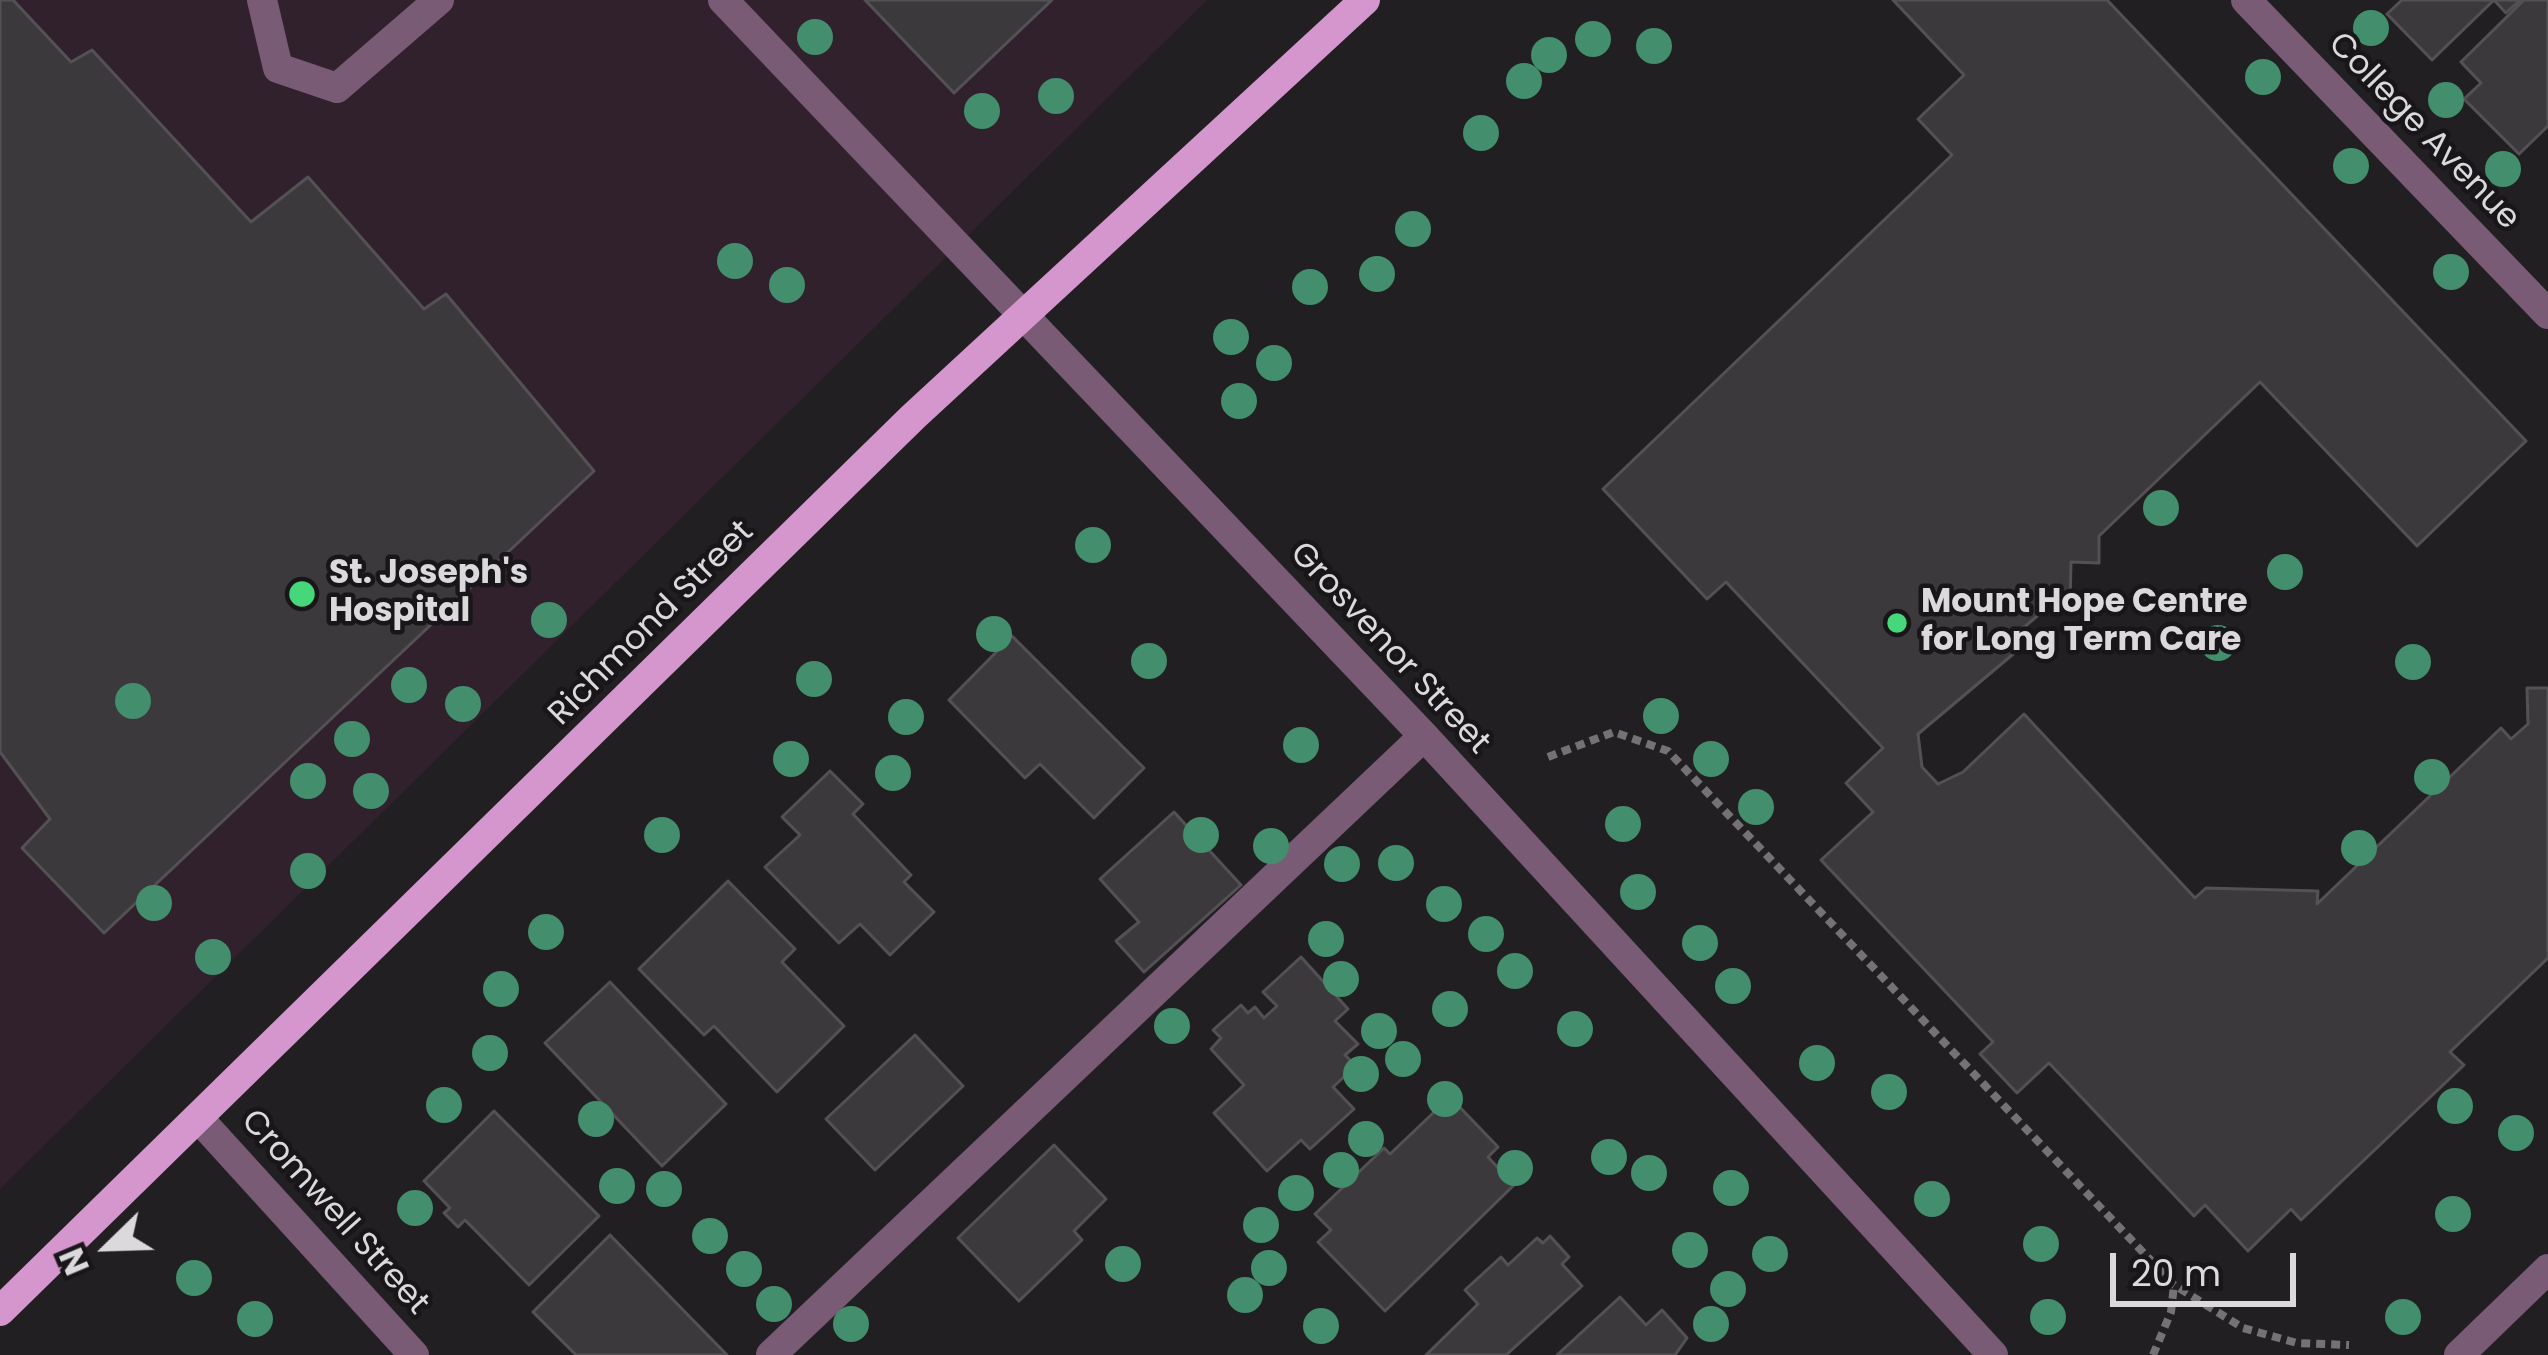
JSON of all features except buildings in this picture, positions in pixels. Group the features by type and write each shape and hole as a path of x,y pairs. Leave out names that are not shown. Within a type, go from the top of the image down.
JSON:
{"main road":[{"name":"Richmond Street","path":"0,1311 1023,314 1365,0"}],"street":[{"path":"262,0 278,68 337,88 439,0"},
{"name":"Grosvenor Street","path":"723,0 1424,736 1993,1355"},
{"name":"College Avenue","path":"2246,0 2548,314"},
{"path":"771,1355 1424,736"},
{"name":"Cromwell Street","path":"200,1120 414,1355"},
{"path":"2458,1355 2548,1270"}],"path":[{"path":"1548,757 1614,732 1668,751 2174,1285 2243,1328 2297,1343 2349,1346"},
{"path":"2153,1355 2171,1312 2174,1285"}],"shaded area":[{"name":"St. Joseph's Hospital","path":"0,0 1207,0 0,1189"}],"place":[{"name":"St. Joseph's Hospital","path":"302,594"},
{"name":"Mount Hope Centre for Long Term Care","path":"1897,623"}]}
